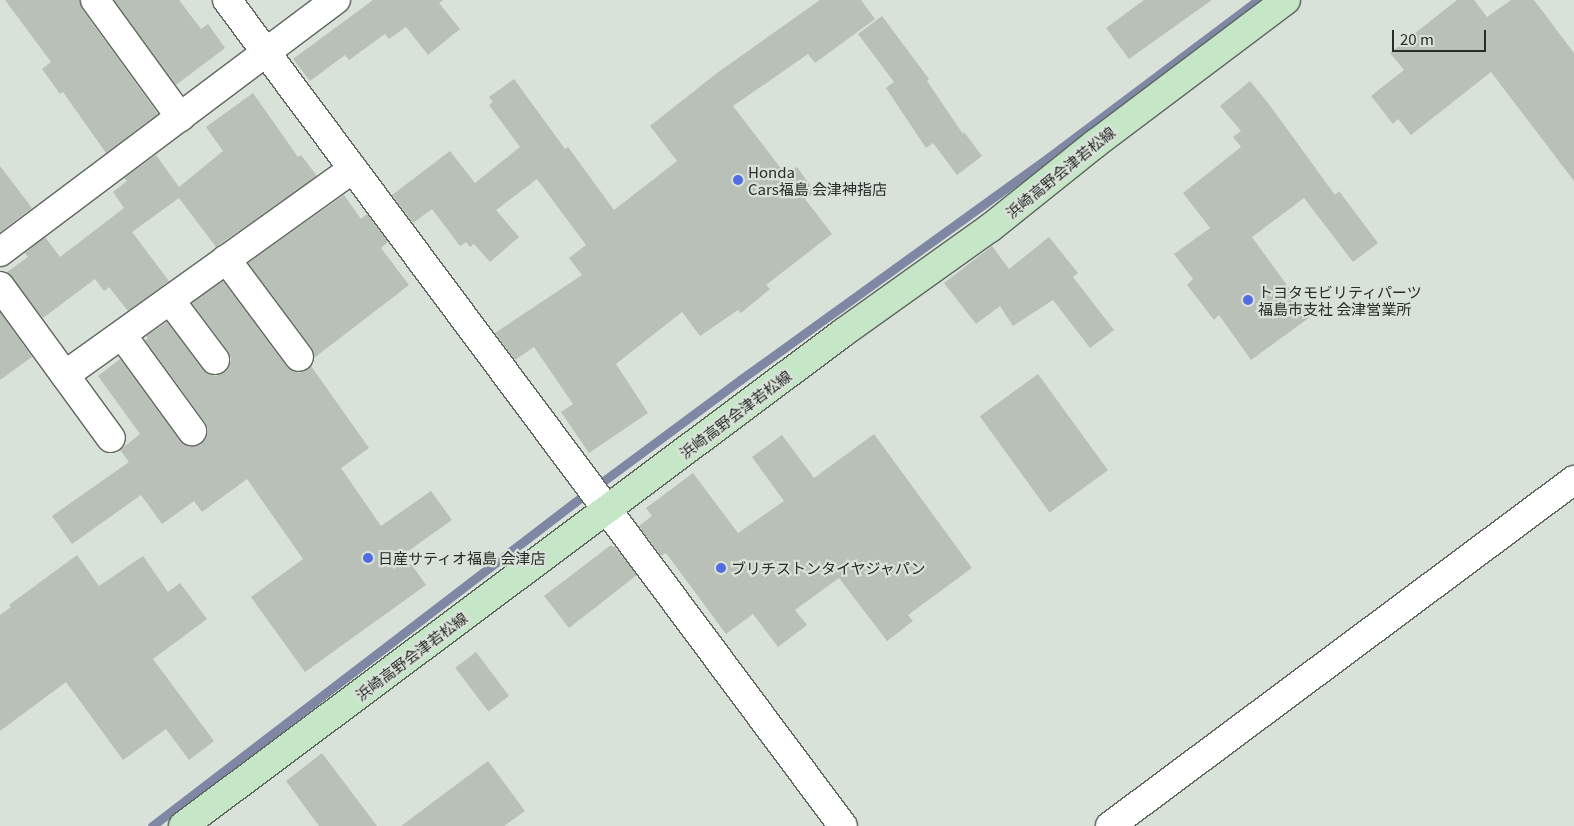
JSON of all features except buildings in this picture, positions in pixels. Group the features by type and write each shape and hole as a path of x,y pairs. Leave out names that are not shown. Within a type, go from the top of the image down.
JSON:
{"main road":[{"name":"浜崎高野会津若松線","path":"184,826 604,506 990,228 1094,144 1286,0"}],"street":[{"path":"95,0 180,117"},
{"path":"227,0 843,826"},
{"path":"0,252 336,0"},
{"path":"65,375 353,169"},
{"path":"226,259 299,357"},
{"path":"0,286 111,438"},
{"path":"170,300 215,360"},
{"path":"122,335 192,431"},
{"path":"1110,826 1574,480"}],"waterway":[{"path":"152,826 575,502 740,380 1049,157 1258,0"}],"place":[{"name":"Honda Cars福島 会津神指店","path":"738,180"},
{"name":"トヨタモビリティパーツ 福島市支社 会津営業所","path":"1248,300"},
{"name":"日産サティオ福島 会津店","path":"368,558"},
{"name":"ブリチストンタイヤジャパン","path":"721,568"}]}
